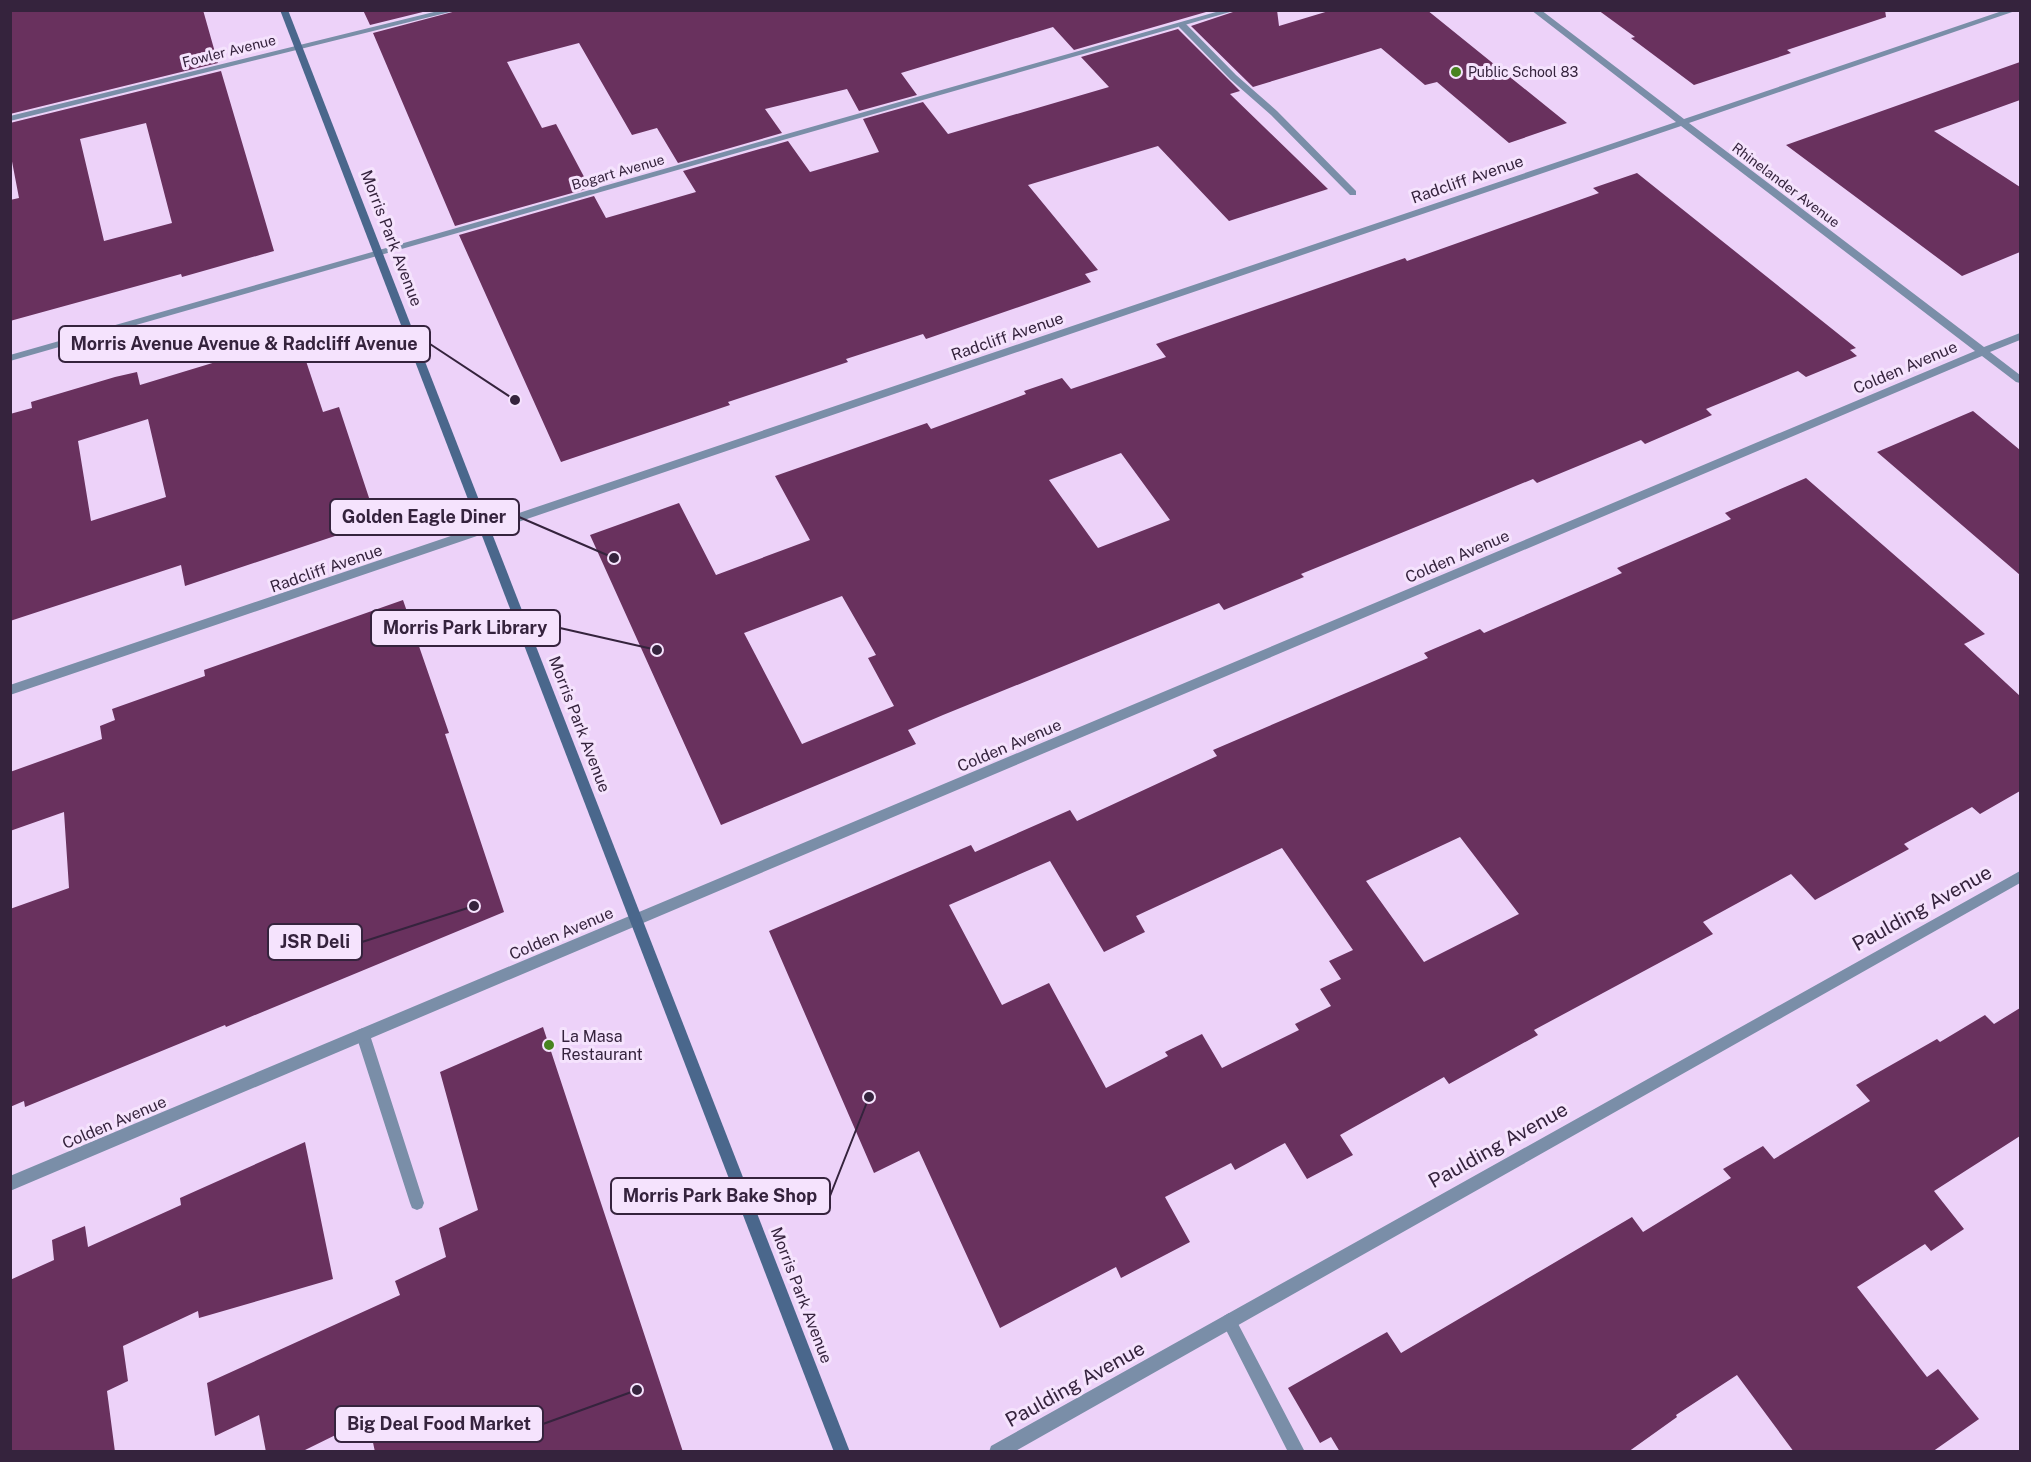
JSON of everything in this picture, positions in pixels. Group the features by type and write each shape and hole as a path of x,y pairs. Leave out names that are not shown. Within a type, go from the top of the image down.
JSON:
{"main road":[{"name":"Morris Park Avenue","path":"284,10 842,1452"}],"street":[{"name":"Fowler Avenue","path":"10,118 454,10"},
{"name":"Bogart Avenue","path":"10,358 1233,10"},
{"name":"Rhinelander Avenue","path":"1535,10 2020,380"},
{"name":"Radcliff Avenue","path":"10,690 2014,10"},
{"path":"1182,25 1233,78 1274,113 1353,193"},
{"name":"Colden Avenue","path":"10,1184 2020,336"},
{"name":"Paulding Avenue","path":"998,1452 2020,877"},
{"path":"363,1035 417,1203"},
{"path":"1229,1321 1297,1452"}],"building":[{"path":"10,10 203,10 218,63 10,114"},
{"path":"363,10 431,10 370,25"},
{"path":"460,10 1213,10 1074,50 1053,27 901,73 917,95 859,111 847,89 765,109 782,133 678,163 657,128 632,135 579,43 507,62 542,128 556,124 590,188 455,226 373,33"},
{"name":"Public School 83","path":"1239,10 1277,10 1279,26 1332,10 1427,10 1567,123 1509,143 1437,82 1425,85 1381,48 1253,87 1191,26"},
{"path":"1598,10 1885,10 1886,17 1787,50 1791,53 1694,85"},
{"path":"1178,29 1240,91 1230,94 1328,189 1229,221 1158,146 1028,185 1098,270 1085,274 1091,282 926,339 923,334 846,359 848,362 728,402 730,405 561,462 459,235 594,196 606,218 696,192 683,171 788,141 810,172 879,152 863,119 923,102 948,134 1109,87 1081,57"},
{"path":"2020,62 2020,100 1934,131 2020,187 2020,252 1962,276 1786,145"},
{"path":"221,71 274,251 10,321 10,200 19,198 10,151 10,123","holes":["146,123 172,223 104,241 80,139"]},
{"path":"1637,173 1856,348 1850,350 1857,356 1806,377 1798,371 1706,409 1712,415 1645,444 1641,440 1537,483 1533,479 1301,574 1304,577 1224,610 1219,603 943,715 908,730 916,744 721,825 590,535 679,503 716,575 810,540 775,476 927,423 931,429 1026,394 1024,391 1062,378 1071,389 1166,357 1156,344 1405,258 1407,261 1599,193 1593,188","holes":["1121,453 1170,520 1098,548 1049,480","842,596 876,655 868,658 894,706 802,744 744,633"]},
{"path":"298,337 323,412 339,407 377,522 185,586 181,565 10,621 10,414 32,408 31,402 137,372 140,385","holes":["148,419 166,497 91,521 78,441"]},
{"path":"1973,411 2020,450 2020,575 1877,452"},
{"path":"1806,478 1985,634 1964,644 2020,696 2020,791 1980,814 1972,807 1904,844 1909,849 1815,900 1791,874 1703,922 1713,934 1534,1030 1538,1035 1449,1084 1444,1077 1340,1135 1353,1155 1307,1179 1285,1143 1235,1170 1231,1163 1165,1197 1190,1242 1121,1278 1116,1267 1000,1328 919,1151 874,1173 769,931 971,845 975,852 1070,810 1077,821 1217,756 1213,750 1428,658 1424,653 1480,629 1484,633 1622,573 1617,568 1731,519 1725,513","holes":["1460,837 1519,914 1424,962 1366,881","1282,848 1353,950 1329,961 1341,979 1320,989 1331,1006 1295,1024 1299,1030 1222,1068 1202,1034 1165,1052 1168,1056 1106,1088 1049,983 1002,1005 949,905 1050,861 1104,952 1145,932 1136,916"]},
{"path":"403,600 449,733 445,734 504,912 25,1107 24,1101 10,1107 10,909 69,888 64,812 10,831 10,772 102,739 100,726 115,720 112,709 205,676 204,670"},
{"path":"2020,1008 2020,1136 1934,1191 1964,1229 1931,1251 1925,1244 1857,1287 1927,1377 1938,1369 1979,1419 1932,1452 1794,1452 1737,1375 1676,1415 1677,1417 1628,1452 1340,1452 1331,1437 1320,1443 1288,1388 1387,1332 1401,1353 1632,1217 1643,1232 1731,1178 1723,1169 1763,1146 1774,1159 1870,1101 1856,1085 1937,1039 1940,1042 1985,1015 1994,1024"},
{"path":"543,1027 683,1452 375,1452 368,1419 301,1452 266,1452 259,1415 215,1436 207,1383 400,1295 395,1281 446,1257 439,1228 478,1210 440,1072"},
{"path":"305,1142 333,1279 199,1318 198,1311 123,1346 128,1381 107,1391 115,1452 10,1452 10,1280 54,1260 52,1240 85,1226 88,1247 181,1205 180,1198"}],"place":[{"name":"Public School 83","path":"1456,72"},
{"name":"Morris Avenue Avenue & Radcliff Avenue","path":"515,400"},
{"name":"Golden Eagle Diner","path":"614,558"},
{"name":"Morris Park Library","path":"657,650"},
{"name":"JSR Deli","path":"474,906"},
{"name":"La Masa Restaurant","path":"549,1045"},
{"name":"Morris Park Bake Shop","path":"869,1097"},
{"name":"Big Deal Food Market","path":"637,1390"}]}
